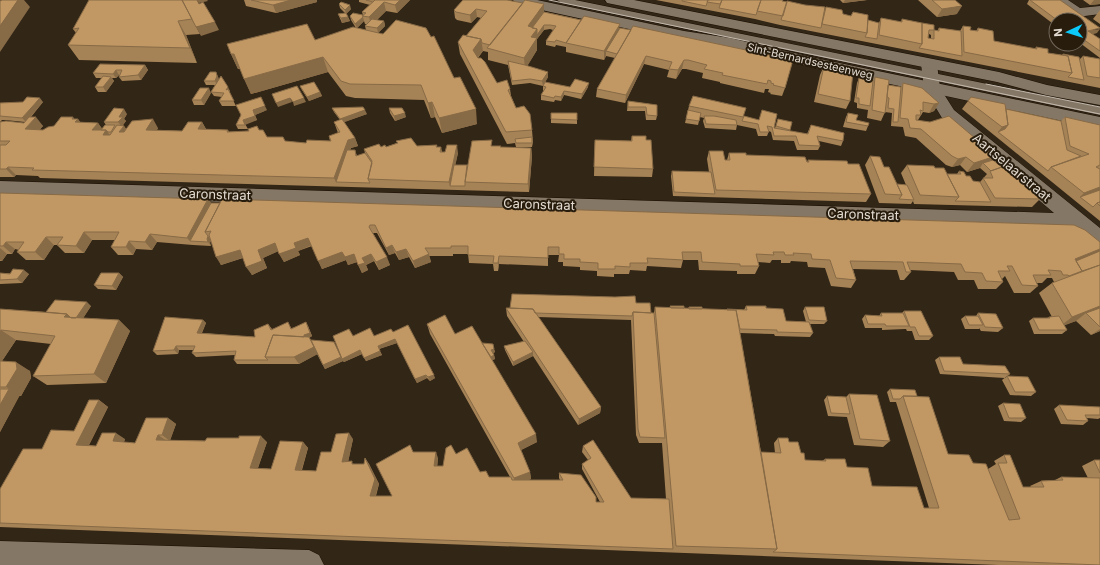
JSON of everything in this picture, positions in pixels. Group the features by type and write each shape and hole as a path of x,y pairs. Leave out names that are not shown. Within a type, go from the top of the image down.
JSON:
{"street":[{"name":"Sint-Bernardsesteenweg","path":"520,0 684,36 930,76 999,77 1046,90 1100,100"},
{"name":"Sint-Bernardsesteenweg","path":"612,0 636,2 930,76 1100,123"},
{"path":"1058,0 1077,13 1100,10"},
{"name":"Aartselaarstraat","path":"930,76 948,114 1100,240"},
{"name":"Caronstraat","path":"0,188 1078,221"},
{"path":"0,556 309,565"}],"lane":[{"path":"562,0 1100,111"}],"building":[{"path":"18,0 0,26 0,1"},
{"path":"89,0 182,0 192,19 178,21 190,48 68,45 79,28 73,29"},
{"path":"182,0 197,0 199,4 203,2 215,22 196,27"},
{"path":"251,0 291,0 273,5"},
{"path":"375,0 400,0 395,5 384,2 369,17 362,16 366,13 362,12"},
{"path":"463,0 507,0 523,3 490,45 482,43 481,39 466,36 487,11 476,9 470,15 456,12 454,10"},
{"path":"525,0 544,4 528,26 537,29 531,37 537,38 524,58 487,48"},
{"path":"682,0 708,0 706,6"},
{"path":"708,0 722,0 720,4 707,2"},
{"path":"722,0 761,0 756,15 719,8"},
{"path":"761,0 783,0 782,1 787,2 783,16 757,11"},
{"path":"932,0 955,0 962,6 942,9"},
{"path":"1030,0 1060,0 1077,12 1048,12 1048,13"},
{"path":"787,1 825,7 821,28 781,20"},
{"path":"341,2 350,5 345,10 339,4"},
{"path":"826,7 842,10 843,14 851,16 853,12 868,15 867,33 822,24"},
{"path":"544,12 581,20 566,43 556,40 555,42 546,41 556,26 544,25 537,35 537,29 532,28"},
{"path":"346,13 348,17 341,18 338,14"},
{"path":"353,13 363,15 363,17 355,24 350,16"},
{"path":"584,16 620,24 604,51 566,43"},
{"path":"881,18 902,22 902,19 922,23 922,44 879,35"},
{"path":"372,19 384,21 377,28 365,26"},
{"path":"396,20 426,28 431,37 434,36 454,78 460,77 476,109 439,118 432,102 428,103 421,85 350,84 341,81 323,57 244,79 234,54 231,54 227,44 307,24 315,40 353,27 383,34"},
{"path":"868,20 879,23 877,39 865,37 867,33"},
{"path":"1088,20 1100,28 1088,31"},
{"path":"922,23 934,25 934,30 939,31 939,28 961,31 962,56 919,48 922,44","holes":["929,30 934,30 934,39 928,38"]},
{"path":"633,26 793,60 785,88 773,85 774,84 771,83 771,81 768,80 767,84 722,75 723,73 704,69 707,65 688,60 684,60 678,70 669,69 672,62 646,56 626,95 597,89"},
{"path":"963,26 971,27 970,30 978,31 978,28 993,31 994,41 1037,49 1036,47 1048,49 1048,53 1068,56 1072,73 964,52"},
{"path":"620,28 631,30 617,54 606,51"},
{"path":"1088,31 1100,39 1100,51 1088,43"},
{"path":"463,35 481,39 473,50 478,58 481,58 485,62 497,83 507,80 510,89 508,90 516,108 524,106 530,114 532,130 506,132 458,42"},
{"path":"1063,54 1079,57 1084,80 1068,77 1072,73 1068,56"},
{"path":"1083,56 1100,59 1100,78 1087,76"},
{"path":"508,61 548,72 542,81 530,79 512,81"},
{"path":"100,64 145,65 138,75 119,77 122,70 116,70 113,74 93,73"},
{"path":"824,66 853,72 850,101 818,94"},
{"path":"210,72 216,72 217,76 215,81 204,81"},
{"path":"103,76 111,77 103,87 95,87"},
{"path":"221,76 228,87 226,90 228,89 234,101 219,101 224,93 211,92"},
{"path":"875,77 889,80 885,113 872,110"},
{"path":"859,78 873,81 870,106 859,104 859,98 856,98"},
{"path":"575,79 589,83 582,94 564,91 561,97 555,96 554,98 541,95 546,87 543,86 545,82 570,87"},
{"path":"314,82 320,92 307,97 300,86"},
{"path":"903,83 922,88 939,103 934,104 923,102 923,111 920,110 921,115 916,115 916,120 930,122 949,116 996,156 974,163 966,157 958,159 952,156 921,129 910,128 908,119 900,118"},
{"path":"888,85 901,87 898,122 893,122 894,109 888,108"},
{"path":"297,86 304,98 293,102 290,98 276,103 272,94"},
{"path":"200,88 209,88 201,100 192,100"},
{"path":"693,96 746,108 743,117 689,106"},
{"path":"27,97 40,98 22,118 0,116 0,103 23,102"},
{"path":"261,97 265,106 253,110 255,116 243,120 245,125 236,125 241,115 236,105"},
{"path":"971,97 1005,104 1008,125 1002,127 968,101"},
{"path":"628,101 657,105 657,116 647,115 646,107 628,107"},
{"path":"363,107 365,110 340,119 332,108"},
{"path":"114,108 124,109 119,117 123,117 118,122 104,122"},
{"path":"389,108 402,108 405,113 394,116"},
{"path":"1006,109 1061,121 1067,150 1081,156 1051,167 1048,171 998,132 1005,129 1008,125"},
{"path":"688,110 701,113 699,121 686,119"},
{"path":"762,110 777,114 774,128 808,134 811,125 844,133 843,141 817,136 820,146 799,145 796,136 774,136 772,127 767,126 769,132 760,132 758,124 742,121 744,116 759,120"},
{"path":"551,113 577,113 577,120 551,119"},
{"path":"848,113 858,115 856,120 869,123 868,126 846,122"},
{"path":"704,116 714,116 736,120 737,125 706,124"},
{"path":"29,117 36,117 25,129 43,130 54,126 61,117 73,117 72,119 78,119 75,122 98,123 92,130 106,130 103,135 110,135 117,125 124,126 119,132 124,132 132,121 153,119 146,130 182,131 188,122 202,122 198,129 228,130 227,132 249,131 248,129 257,126 259,130 263,130 267,137 283,137 285,141 306,143 307,140 331,141 329,136 340,132 334,122 342,119 355,138 348,140 334,178 32,170 34,168 8,167 6,169 0,169 0,145 6,145 10,141 0,141 0,122 6,121 24,123"},
{"path":"1065,117 1100,125 1100,165 1096,167 1100,169 1100,187 1084,193 1051,167 1089,154 1070,146"},
{"path":"778,119 792,122 790,130 776,126"},
{"path":"105,125 115,125 111,132 108,132 106,130 101,130"},
{"path":"632,136 646,136 646,140 651,140 653,169 594,167 595,140 632,141"},
{"path":"532,137 532,143 516,143 515,139"},
{"path":"411,138 417,146 437,145 436,147 441,147 440,152 445,152 447,145 457,145 449,182 368,179 372,161 364,149 379,144 381,147 385,145 386,147 398,143 396,141"},
{"path":"492,140 491,146 531,148 528,184 465,182 472,141"},
{"path":"347,150 355,150 356,156 365,153 372,163 368,179 370,183 336,182"},
{"path":"709,151 723,151 725,160 730,160 729,153 746,153 746,155 805,157 807,162 809,162 808,160 847,161 848,164 859,164 871,194 716,190"},
{"path":"870,156 880,157 884,167 889,167 902,195 885,194"},
{"path":"993,160 1002,167 991,171 983,163"},
{"path":"454,165 467,165 465,186 450,186"},
{"path":"907,165 944,168 959,197 920,195"},
{"path":"1008,165 1038,191 1035,192 1040,199 995,198 983,178 993,178 990,171"},
{"path":"672,171 711,172 715,194 674,192"},
{"path":"959,171 964,172 966,176 970,176 973,181 980,182 991,202 955,201 959,197 947,174 961,174"},
{"path":"897,184 907,185 914,200 899,199 902,195"},
{"path":"1100,190 1100,202 1093,207 1080,197"},
{"path":"0,193 208,199 187,238 150,234 145,242 129,241 126,247 111,247 119,232 84,232 76,246 57,245 63,237 46,237 35,252 17,252 24,242 6,242 3,246 0,246"},
{"path":"222,199 1074,225 1085,230 1100,242 1100,249 1075,259 1082,271 1069,276 1063,275 1061,271 1048,270 1051,275 1033,275 1038,286 1022,285 1012,266 1007,266 1010,271 998,271 1003,282 986,281 982,273 965,272 961,264 907,262 911,272 906,272 903,262 850,261 856,280 836,278 830,260 812,259 811,254 793,253 794,255 785,255 784,252 773,252 774,255 756,254 759,266 740,266 740,264 702,262 701,252 682,252 683,260 647,258 648,263 630,263 630,267 615,266 615,269 598,269 598,263 580,262 580,259 564,259 564,254 559,254 559,247 548,247 548,258 499,256 498,263 493,263 494,256 468,255 468,246 451,246 451,248 425,248 429,254 413,261 406,249 396,252 392,245 386,248 375,225 370,225 369,227 387,257 376,262 371,254 362,258 365,263 358,265 354,254 345,257 342,252 318,261 308,238 294,243 296,248 279,254 275,243 258,250 262,261 246,267 240,250 216,257 209,235 211,231 205,232"},
{"path":"211,203 220,203 205,232 208,236 208,242 190,241"},
{"path":"1100,251 1100,265 1082,271 1076,261"},
{"path":"1100,265 1100,306 1072,317 1052,283"},
{"path":"13,269 24,270 17,279 0,280 0,273 10,274"},
{"path":"101,273 119,273 112,286 94,285"},
{"path":"512,294 615,297 635,296 636,303 650,303 651,313 633,312 632,316 535,313 533,309 510,308"},
{"path":"55,300 87,302 76,318 71,318 67,314 46,312"},
{"path":"670,306 684,306 684,308 671,308"},
{"path":"746,306 766,306 766,308 783,309 786,321 809,322 813,333 740,329 736,310 727,309 747,310"},
{"path":"655,307 736,310 777,549 676,546"},
{"path":"689,307 702,307 702,309 689,309"},
{"path":"805,307 824,307 827,321 809,320"},
{"path":"506,308 533,309 601,407 579,419"},
{"path":"1100,308 1100,327 1086,313"},
{"path":"0,309 67,314 64,317 119,320 94,374 33,376 55,336 1,330 0,332"},
{"path":"904,311 921,311 933,336 919,336 915,327 910,327"},
{"path":"633,312 654,313 665,438 640,437 638,429"},
{"path":"881,313 903,313 909,326 868,324 865,315 882,316"},
{"path":"978,313 996,314 1003,328 985,327"},
{"path":"445,315 455,334 472,326 536,434 518,443 530,472 514,478 427,324"},
{"path":"965,316 978,316 983,325 969,325"},
{"path":"1059,316 1067,330 1039,330 1033,318 1050,318 1049,317"},
{"path":"165,317 203,320 197,333 255,337 254,330 268,324 271,330 288,322 291,329 306,322 310,333 304,335 304,337 273,335 265,357 268,360 234,360 236,351 192,353 195,346 176,346 174,350 153,351"},
{"path":"408,325 434,375 428,377 426,375 415,379 395,339 378,346 380,351 364,358 360,350 342,359 333,336 349,329 353,336 370,328 374,336 391,329 393,332"},
{"path":"273,335 309,337 314,347 294,357 265,357"},
{"path":"311,340 334,342 341,357 323,365"},
{"path":"525,341 533,352 513,362 504,346"},
{"path":"482,343 493,344 494,349 491,350 494,355 491,357"},
{"path":"939,357 960,357 963,364 1005,366 1010,374 944,371"},
{"path":"0,361 16,362 17,369 6,387 0,387"},
{"path":"1007,376 1028,377 1036,392 1015,392"},
{"path":"0,389 9,389 0,405"},
{"path":"890,389 915,390 917,396 903,396 900,399 893,399"},
{"path":"849,394 877,395 890,441 860,439"},
{"path":"827,396 846,397 850,414 831,413"},
{"path":"903,396 929,397 948,454 969,455 973,463 986,464 1009,520 1020,519 998,463 1007,463 1004,455 1010,455 1023,487 1044,487 1041,481 1063,480 1061,477 1100,478 1100,565 773,552 777,549 761,452 781,453 778,438 788,438 789,442 798,442 801,453 804,453 805,460 826,461 825,459 845,459 847,467 868,468 872,486 917,487 924,508 939,508"},
{"path":"89,400 99,400 76,445 96,446 102,433 116,433 113,441 135,443 146,418 168,418 162,435 158,435 156,440 205,441 207,438 261,436 250,468 271,469 280,441 303,442 295,470 316,471 321,452 331,452 336,434 349,433 342,462 352,461 352,464 364,464 365,458 375,479 370,496 392,496 376,464 410,445 413,452 436,452 434,466 443,466 446,448 451,445 456,454 467,448 480,472 486,471 489,477 511,477 512,480 563,480 559,473 581,475 596,497 596,502 604,502 582,464 591,458 583,446 593,440 631,498 669,499 673,549 0,523 0,489 23,449 42,449 51,430 74,431"},
{"path":"1003,403 1020,404 1026,418 1009,418"},
{"path":"1059,405 1100,407 1100,415 1085,415 1088,421 1067,420"},
{"path":"1094,460 1100,460 1100,473"}],"tram line":[{"path":"549,0 1100,114"},
{"path":"986,84 1100,107"}]}
